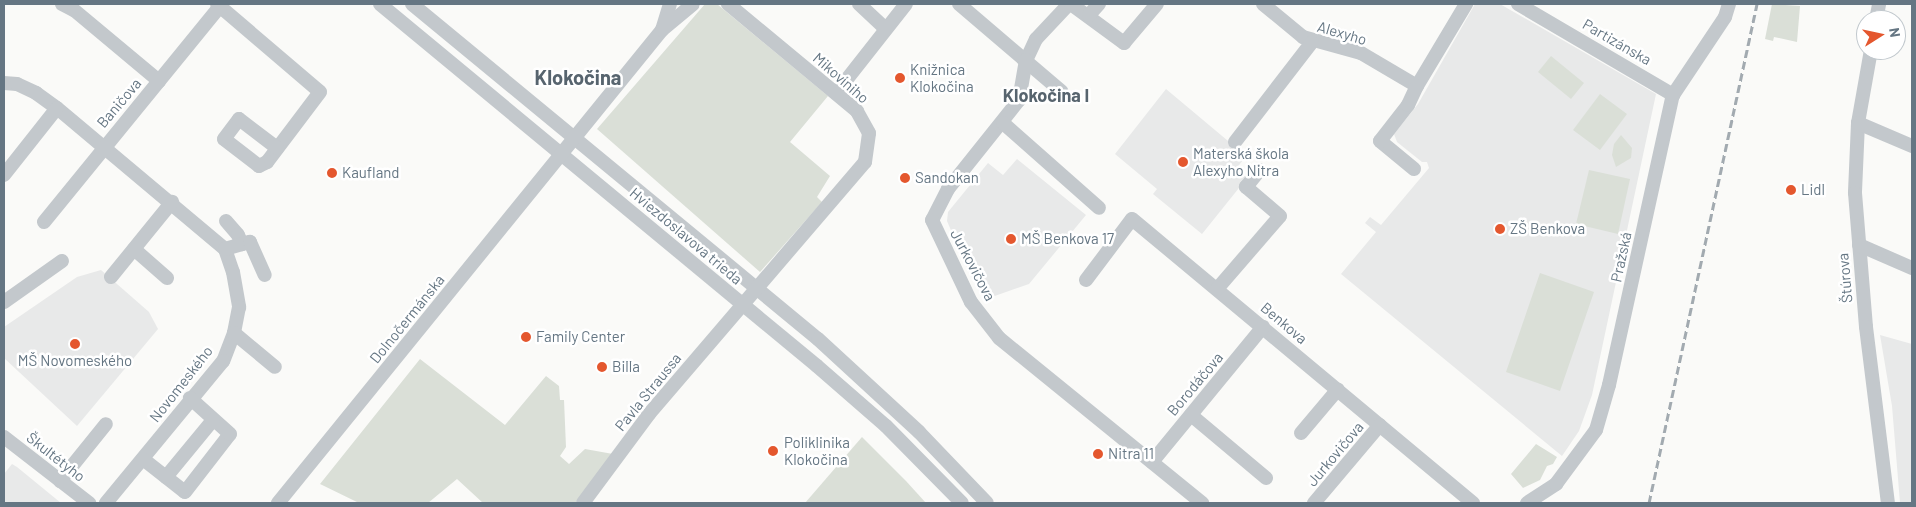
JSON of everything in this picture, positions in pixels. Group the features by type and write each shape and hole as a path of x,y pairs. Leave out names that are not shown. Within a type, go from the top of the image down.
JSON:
{"street":[{"name":"Baničova","path":"62,4 74,10 159,81"},
{"name":"Baničova","path":"104,146 220,4"},
{"path":"220,4 320,92 277,148"},
{"name":"Hviezdoslavova trieda","path":"380,4 743,303 867,409 962,503"},
{"name":"Hviezdoslavova trieda","path":"412,4 818,340 919,432 987,503"},
{"path":"662,30 670,4"},
{"path":"575,140 662,30 685,14 693,4"},
{"name":"Mikovíniho","path":"728,4 836,94 862,119 869,133 865,162 743,303"},
{"path":"859,4 885,28"},
{"path":"836,94 885,28 906,4"},
{"path":"959,4 1062,92"},
{"path":"1070,4 1089,15 1124,43 1157,4"},
{"name":"Jurkovičova","path":"1070,4 1036,39 1026,60 1019,100 1003,123 948,189 932,220 971,302 999,338 1202,503"},
{"path":"1089,15 1099,4"},
{"name":"Alexyho","path":"1263,4 1312,42 1361,53 1418,86"},
{"path":"1414,169 1380,141 1408,105 1466,4"},
{"name":"Partizánska","path":"1518,4 1673,94"},
{"name":"Pražská","path":"1527,503 1556,484 1596,430 1609,386 1673,94 1725,17 1729,4"},
{"path":"414,31 427,16"},
{"path":"1235,142 1312,42"},
{"name":"Štúrova","path":"1869,60 1858,124 1855,193 1859,245 1888,503"},
{"name":"Novomeského","path":"4,83 17,84 36,93 172,202 225,249 233,272 239,308 234,333 222,361 106,503"},
{"path":"4,175 57,108"},
{"path":"1003,123 1099,208"},
{"path":"1858,124 1912,146"},
{"name":"Dolnočermánska","path":"278,503 575,140"},
{"path":"44,222 104,146"},
{"path":"1217,289 1280,216 1246,187 1260,170"},
{"path":"111,277 172,202"},
{"name":"Benkova","path":"1086,280 1132,219 1473,503"},
{"path":"226,222 238,234 242,244"},
{"path":"225,249 250,242 265,275"},
{"path":"1859,245 1912,268"},
{"path":"134,250 167,278"},
{"path":"4,302 62,261"},
{"name":"Pavla Straussa","path":"583,503 649,414 743,303"},
{"name":"Borodáčova","path":"1152,462 1263,327"},
{"path":"234,333 275,367"},
{"path":"1300,433 1338,390"},
{"path":"143,459 185,492 230,434 190,398"},
{"path":"1191,415 1266,478"},
{"path":"166,477 214,420"},
{"path":"60,482 106,424"},
{"name":"Jurkovičova","path":"1314,503 1380,425"},
{"name":"Škultétyho","path":"4,437 89,503"}],"shaded area":[{"path":"705,4 717,4 828,96 790,142 830,176 817,197 822,202 760,272 597,129"},
{"name":"ZŠ Benkova","path":"1475,4 1500,4 1656,94 1592,395 1579,431 1562,456 1341,274 1376,232 1365,223 1370,217 1381,225 1429,168 1427,162 1422,162 1397,142 1394,134 1418,104"},
{"path":"1772,4 1800,6 1797,42 1774,37 1773,41 1765,39"},
{"path":"1551,56 1584,83 1571,99 1538,72"},
{"name":"Materská škola Alexyho Nitra","path":"1166,89 1246,156 1236,169 1247,178 1202,234 1153,194 1157,189 1115,154"},
{"path":"1600,94 1627,114 1600,150 1573,130"},
{"path":"1621,135 1632,148 1631,158 1616,167 1612,155 1614,144"},
{"name":"MŠ Benkova 17","path":"1017,159 1086,215 1029,284 989,298 971,277 947,221 948,212 988,163 1003,175"},
{"path":"1589,170 1630,179 1618,234 1576,224"},
{"name":"MŠ Novomeského","path":"101,270 149,312 158,329 77,426 4,358 4,327 77,277"},
{"path":"1540,273 1594,292 1560,391 1506,372"},
{"path":"1880,335 1912,344 1912,503 1900,503 1892,406"},
{"path":"420,359 505,425 546,376 559,386 560,400 564,400 566,447 560,456 569,464 585,449 613,454 575,503 483,503 457,479 428,503 359,503 320,484"},
{"path":"862,437 906,481 926,503 805,503"},
{"path":"1536,444 1557,457 1553,464 1547,466 1540,480 1523,488 1511,474"},
{"path":"12,464 61,503 4,503 4,474"}],"railway":[{"path":"1649,503 1757,4"}],"place":[{"name":"Knižnica Klokočina","path":"900,78"},
{"name":"Materská škola Alexyho Nitra","path":"1183,162"},
{"name":"Kaufland","path":"332,173"},
{"name":"Sandokan","path":"905,178"},
{"name":"Lidl","path":"1791,190"},
{"name":"ZŠ Benkova","path":"1500,229"},
{"name":"MŠ Benkova 17","path":"1011,239"},
{"name":"Family Center","path":"526,337"},
{"name":"MŠ Novomeského","path":"75,344"},
{"name":"Billa","path":"602,367"},
{"name":"Poliklinika Klokočina","path":"773,451"},
{"name":"Nitra 11","path":"1098,454"}],"district":[{"name":"Klokočina","path":"578,77"},
{"name":"Klokočina I","path":"1046,95"}]}
